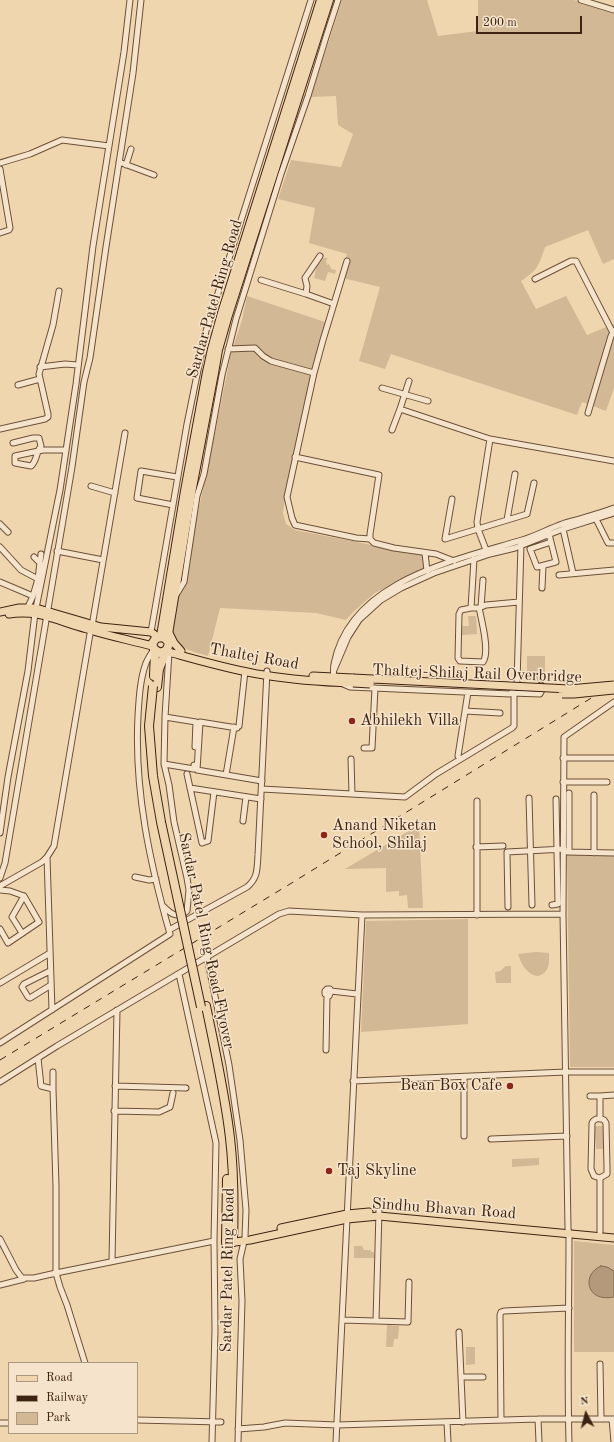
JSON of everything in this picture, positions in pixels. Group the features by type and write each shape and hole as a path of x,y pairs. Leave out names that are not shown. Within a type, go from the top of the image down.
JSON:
{"highway":[{"name":"Sardar Patel Ring Road","path":"164,641 185,491 212,349 321,0"},
{"name":"Sardar Patel Ring Road","path":"164,641 174,597 192,488 218,350 329,0"},
{"path":"154,639 164,641 160,653 154,649 154,639"},
{"name":"Sardar Patel Ring Road Flyover","path":"155,687 164,641"},
{"name":"Sardar Patel Ring Road Flyover","path":"154,649 155,750 162,801 219,1073 230,1139 230,1241"}],"main road":[{"path":"0,612 28,607 46,614 92,627 154,649"},
{"path":"0,617 36,610"},
{"path":"92,627 102,627 174,643 181,651"},
{"path":"164,641 190,655 267,673"},
{"name":"Thaltej Road","path":"164,641 192,659 245,671 267,673"},
{"name":"Thaltej-Shilaj Rail Overbridge","path":"267,673 336,678 353,681 574,694 614,690"},
{"name":"Thaltej-Shilaj Rail Overbridge","path":"353,681 563,689 614,685"},
{"name":"Sindhu Bhavan Road","path":"230,1241 347,1216 379,1214 568,1231 614,1233"},
{"name":"Sindhu Bhavan Road","path":"568,1231 614,1238"}],"street":[{"path":"0,833 8,777 28,671 36,610 60,490 93,246 110,146 130,0"},
{"path":"0,878 5,863 84,382 90,358 133,73 141,0"},
{"name":"Sardar Patel Ring Road","path":"162,906 177,916 187,911 188,878 174,822 169,785 164,764 164,641 173,505 177,477 191,399 206,331 311,0"},
{"name":"Sardar Patel Ring Road","path":"174,597 184,582 197,496 204,474 228,349 281,174 308,96 338,0"},
{"path":"581,0 614,10"},
{"path":"0,163 30,154 62,140 110,146"},
{"path":"126,164 131,149"},
{"path":"119,162 154,175"},
{"path":"0,169 10,228 9,230 0,233"},
{"path":"306,294 307,286 305,278 320,256"},
{"path":"347,261 314,374 295,456 287,497 292,518 295,526 356,538 370,539 374,543 394,548 436,554 455,563"},
{"path":"536,279 571,261 576,261 613,332 588,413"},
{"path":"250,277 334,304"},
{"path":"0,428 48,417 40,379 40,367 51,331 59,291"},
{"path":"228,349 255,348 271,361 314,374"},
{"path":"40,367 65,364 78,365"},
{"path":"18,385 40,379"},
{"path":"392,430 409,381"},
{"path":"382,388 428,401"},
{"path":"400,409 490,439 614,461"},
{"path":"0,886 42,862 54,846 125,433"},
{"path":"13,443 39,438 41,446 37,451 66,450"},
{"path":"486,550 477,522 490,439"},
{"path":"295,456 379,475 380,479 370,539"},
{"path":"173,505 137,498 141,471 177,477"},
{"path":"507,520 514,474"},
{"path":"452,499 444,539 527,514 534,483"},
{"path":"91,486 115,493"},
{"path":"336,678 343,647 352,629 373,606 385,597 409,584 486,550 521,543 561,525 614,508"},
{"path":"336,678 348,675 540,684 542,687 540,694 350,687 336,678 333,666 343,636 353,621 366,606 393,587 427,571 474,559 614,513"},
{"path":"596,519 608,543 614,543"},
{"path":"0,524 8,532"},
{"path":"563,529 573,574"},
{"path":"549,534 556,562 537,567 530,549 550,542"},
{"path":"517,683 521,543"},
{"path":"0,547 21,570 38,579"},
{"path":"57,551 103,560"},
{"path":"425,553 427,571"},
{"path":"28,607 38,579 41,554"},
{"path":"34,557 40,563"},
{"path":"471,608 474,559"},
{"path":"542,588 543,566"},
{"path":"559,575 614,570"},
{"path":"483,580 480,607 486,648 485,660 460,660 458,656 459,614 461,610 471,608 480,607 519,602"},
{"path":"0,582 33,596"},
{"path":"154,649 146,662 141,684 136,738 142,806 156,879 170,932"},
{"path":"226,775 236,727 245,671"},
{"path":"0,1043 170,932 254,882 258,856 267,673"},
{"path":"262,789 405,797 442,770 514,726 513,693 510,683"},
{"path":"364,748 372,748 375,688"},
{"path":"458,756 468,692"},
{"path":"565,851 563,782 564,737 614,702"},
{"path":"465,711 500,713"},
{"path":"164,717 196,722 194,769 164,764"},
{"path":"236,727 200,722 196,770 262,781"},
{"path":"563,758 614,758"},
{"path":"351,759 352,794"},
{"path":"187,774 202,843 208,841 214,792"},
{"path":"563,782 607,782"},
{"path":"190,788 261,799"},
{"path":"569,793 563,914 570,1308 568,1357 569,1442"},
{"path":"594,795 594,853"},
{"path":"243,821 246,797"},
{"path":"529,798 532,905"},
{"path":"552,905 558,904 556,800"},
{"path":"477,801 477,914"},
{"path":"476,847 505,845 507,852 508,907"},
{"path":"507,852 557,850 614,853"},
{"path":"47,857 52,1010"},
{"path":"135,877 149,880 156,879"},
{"path":"0,890 10,891 24,896 39,922 8,943 0,929"},
{"path":"22,933 12,917 24,896"},
{"path":"0,1082 117,1010 279,914 295,911 362,916 563,914"},
{"path":"336,1442 362,916"},
{"path":"0,983 50,953"},
{"name":"Sardar Patel Ring Road","path":"207,957 229,1065 240,1140 246,1210 245,1239 240,1259 242,1301 238,1442"},
{"path":"50,971 24,984 22,987 30,998 51,985"},
{"name":"Sardar Patel Ring Road","path":"179,974 216,1143 214,1241 215,1330 212,1442"},
{"path":"326,1050 327,996 325,991 330,989 331,991 357,994"},
{"path":"112,1261 117,1010"},
{"path":"38,1058 41,1086 53,1089"},
{"path":"53,1072 56,1186 56,1273 85,1362"},
{"path":"353,1081 566,1072 614,1072"},
{"path":"464,1077 464,1136"},
{"path":"115,1086 186,1088"},
{"path":"114,1111 159,1112 170,1107 173,1093"},
{"path":"590,1096 614,1095"},
{"path":"600,1096 600,1118"},
{"path":"600,1118 606,1123 607,1174 600,1178 594,1176 592,1173 592,1123 595,1119 600,1118"},
{"path":"491,1139 567,1136"},
{"path":"600,1178 600,1232"},
{"path":"376,1321 379,1214"},
{"path":"0,1239 16,1270 24,1279"},
{"path":"0,1285 214,1241"},
{"path":"342,1320 408,1322 409,1282"},
{"path":"501,1420 501,1312 570,1308"},
{"path":"459,1332 463,1422"},
{"path":"600,1364 601,1419"},
{"path":"461,1377 483,1377"},
{"path":"238,1429 264,1427 285,1423 337,1424 538,1419 613,1419 614,1442"},
{"path":"538,1419 539,1442"},
{"path":"138,1420 221,1422"},
{"path":"448,1422 448,1442"}],"green space":[{"path":"342,0 427,0 438,36 478,31 478,0 574,0 614,12 614,259 603,264 588,230 545,247 537,267 531,274 521,281 536,309 566,296 587,335 614,324 614,388 606,411 582,402 577,415 391,354 385,369 359,361 380,287 343,278 316,374 294,472 289,471 283,513 286,524 295,530 423,555 424,569 375,593 346,620 316,613 220,608 208,656 186,649 174,638 171,631 209,463 231,353 242,320 247,296 325,322 347,254 309,243 315,208 278,199 291,160 341,167 353,134 338,125 336,96 311,97"},
{"path":"323,258 328,258 326,260 327,265 329,264 331,269 336,270 335,274 328,272 325,281 314,278 317,264"},
{"path":"468,616 476,616 477,634 462,635 462,626 469,626"},
{"path":"527,656 545,656 545,681 527,681"},
{"path":"419,825 423,908 408,908 407,895 399,896 399,891 386,892 386,868 345,869"},
{"path":"567,855 614,856 614,1067 570,1067"},
{"path":"468,919 468,1024 361,1032 366,921"},
{"path":"536,952 549,953 549,964 547,970 542,975 538,976 531,974 525,968 518,954"},
{"path":"506,966 511,966 511,983 496,983 495,972 500,971"},
{"path":"594,1126 603,1126 605,1149 596,1149"},
{"path":"539,1158 539,1165 512,1167 512,1159"},
{"path":"574,1241 614,1245 614,1352 574,1352"},
{"path":"354,1246 362,1246 364,1250 371,1250 371,1252 374,1252 374,1258 354,1258"},
{"path":"387,1325 399,1326 398,1339 394,1339 393,1347 386,1347"},
{"path":"466,1347 475,1347 475,1364 466,1365"}],"shaded area":[{"path":"601,1266 607,1267 614,1271 614,1297 605,1298 597,1296 592,1292 589,1281 591,1275"}],"railway":[{"path":"0,1060 290,884 614,684"}],"place":[{"name":"Abhilekh Villa","path":"352,721"},
{"name":"Anand Niketan School, Shilaj","path":"324,835"},
{"name":"Bean Box Cafe","path":"510,1086"},
{"name":"Taj Skyline","path":"329,1171"}]}
